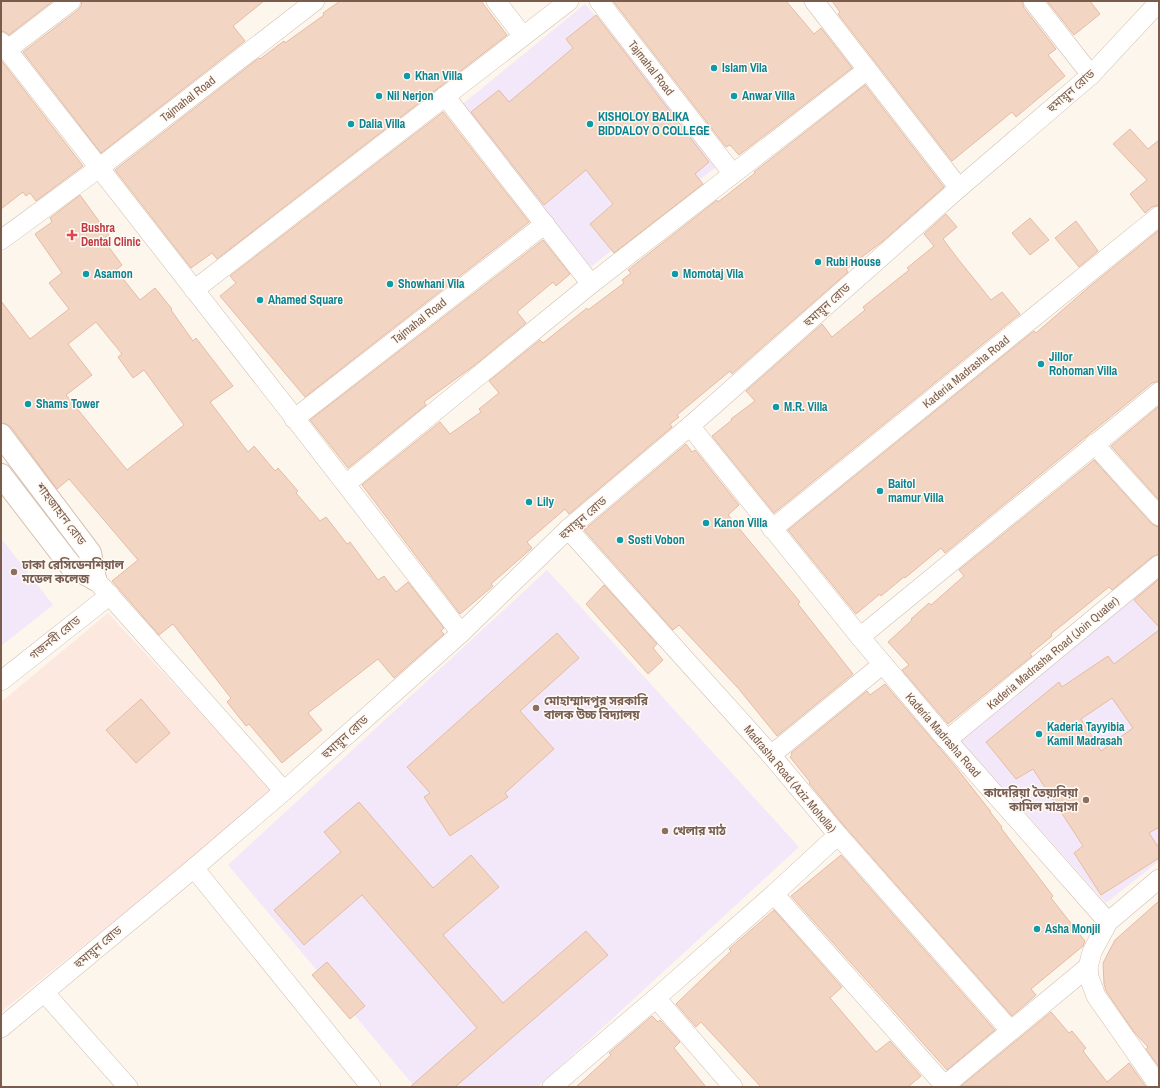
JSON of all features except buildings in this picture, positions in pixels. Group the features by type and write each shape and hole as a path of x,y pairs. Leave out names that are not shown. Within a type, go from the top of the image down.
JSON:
{"street":[{"path":"71,1 4,46 461,633"},
{"name":"Tajmahal Road","path":"1,240 99,168 315,1"},
{"path":"496,1 524,36"},
{"path":"194,290 569,1"},
{"name":"Tajmahal Road","path":"599,1 733,174"},
{"path":"814,1 959,188"},
{"path":"1033,1 1090,75"},
{"name":"হুমায়ুন রোড","path":"1,1028 194,868 284,791 461,633 568,529 690,426 959,188 1090,75 1159,2"},
{"path":"346,484 591,284 868,70"},
{"path":"445,96 591,284"},
{"name":"Kaderia Madrasha Road","path":"772,529 1159,216"},
{"name":"Tajmahal Road","path":"294,418 545,224"},
{"path":"860,637 1159,392"},
{"name":"Kaderia Madrasha Road","path":"690,426 860,637 947,740 1108,922"},
{"name":"শাহজাহান রোড","path":"1,435 90,553 103,587"},
{"path":"1094,444 1159,516"},
{"name":"শাহজাহান রোড","path":"1,475 71,566 103,587"},
{"name":"Madrasha Road (Aziz Moholla)","path":"568,529 771,755 838,835 1010,1030"},
{"name":"Kaderia Madrasha Road (Join Quater)","path":"947,740 1159,565"},
{"path":"103,587 284,791"},
{"name":"গজনবী রোড","path":"1,681 103,587"},
{"path":"771,755 883,664"},
{"path":"552,1087 656,998 774,894 838,835"},
{"path":"194,868 371,1087"},
{"path":"1159,879 1108,922 1092,952 1088,967 1089,977 1096,996 1159,1086"},
{"path":"774,894 944,1086 1088,967"},
{"path":"44,992 128,1087"},
{"path":"656,998 733,1087"}],"shaded area":[{"path":"585,4 722,162 591,267 459,107"},
{"name":"ঢাকা রেসিডেনশিয়াল মডেল কলেজ","path":"1,538 53,605 1,646"},
{"name":"মোহাম্মাদপুর সরকারি বালক উচ্চ বিদ্যালয়","path":"547,570 799,847 538,1087 415,1087 228,865"},
{"name":"কাদেরিয়া তৈয়্যবিয়া কামিল মাদ্রাসা","path":"1159,578 1159,861 1106,903 959,739"},
{"path":"108,613 274,792 1,1012 1,702"}],"place":[{"name":"Islam Vila","path":"714,68"},
{"name":"Khan Villa","path":"407,76"},
{"name":"Nil Nerjon","path":"379,96"},
{"name":"Anwar Villa","path":"734,96"},
{"name":"Dalia Villa","path":"351,124"},
{"name":"KISHOLOY BALIKA BIDDALOY O COLLEGE","path":"590,124"},
{"name":"Bushra Dental Clinic","path":"72,235"},
{"name":"Rubi House","path":"818,262"},
{"name":"Asamon","path":"86,274"},
{"name":"Momotaj Vila","path":"675,274"},
{"name":"Showhani Vila","path":"390,284"},
{"name":"Ahamed Square","path":"260,300"},
{"name":"Jillor Rohoman Villa","path":"1041,364"},
{"name":"Shams Tower","path":"28,404"},
{"name":"M.R. Villa","path":"776,407"},
{"name":"Baitol mamur Villa","path":"880,491"},
{"name":"Lily","path":"529,502"},
{"name":"Kanon Villa","path":"706,523"},
{"name":"Sosti Vobon","path":"620,540"},
{"name":"ঢাকা রেসিডেনশিয়াল মডেল কলেজ","path":"14,572"},
{"name":"মোহাম্মাদপুর সরকারি বালক উচ্চ বিদ্যালয়","path":"536,708"},
{"name":"Kaderia Tayyibia Kamil Madrasah","path":"1039,734"},
{"name":"কাদেরিয়া তৈয়্যবিয়া কামিল মাদ্রাসা","path":"1086,800"},
{"name":"খেলার মাঠ","path":"665,831"},
{"name":"Asha Monjil","path":"1037,929"}]}
